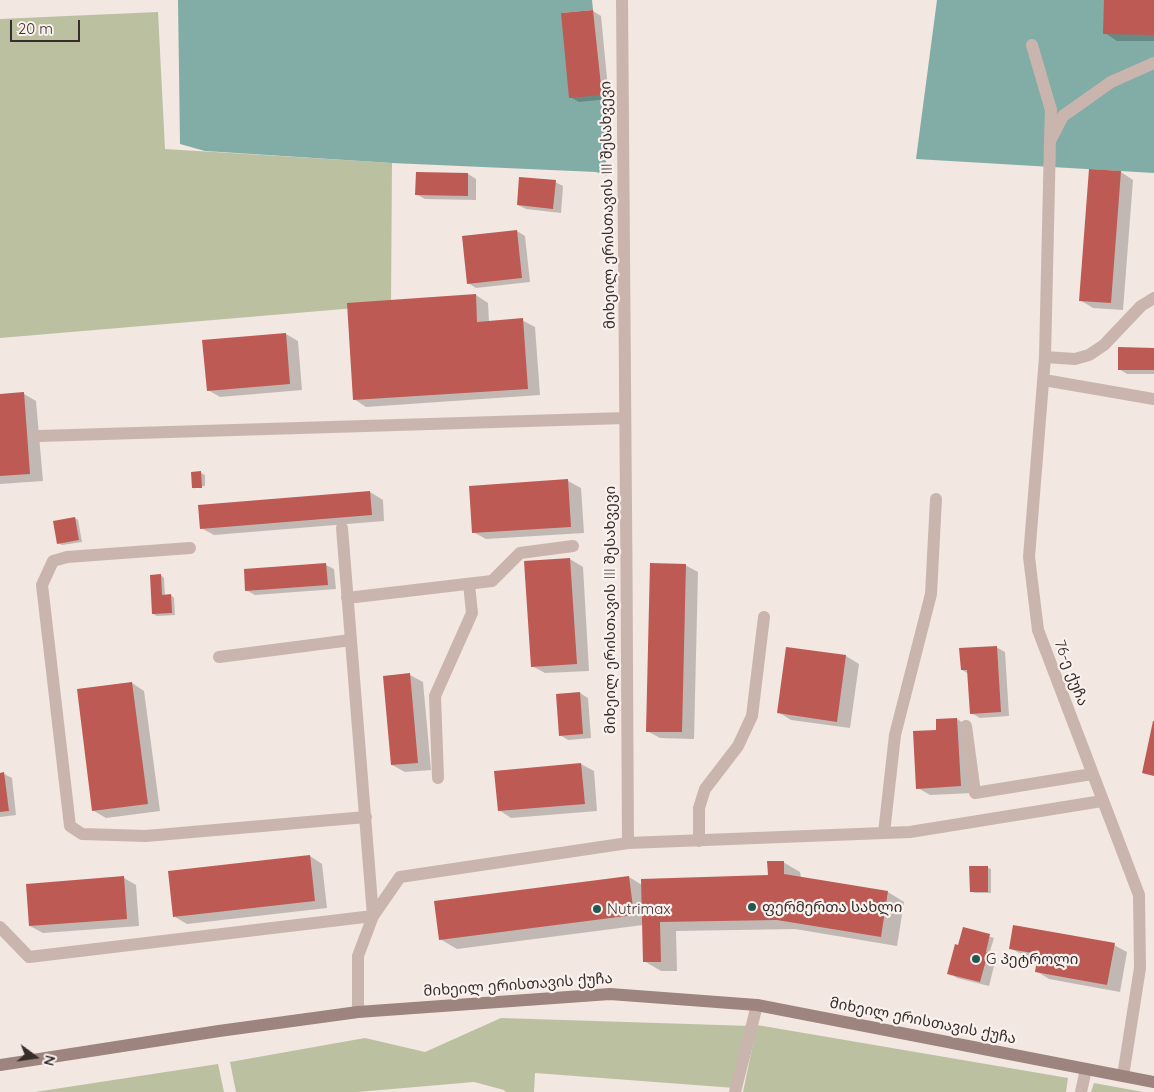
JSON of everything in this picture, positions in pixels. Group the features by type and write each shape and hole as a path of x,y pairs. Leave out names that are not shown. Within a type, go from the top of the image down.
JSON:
{"main road":[{"name":"მიხეილ ერისთავის ქუჩა","path":"0,1064 358,1012 610,994 757,1005 1154,1082"}],"street":[{"name":"მიხეილ ერისთავის III შესახვევი","path":"622,0 626,254 625,418 628,843"},
{"name":"76-ე ქუჩა","path":"1032,45 1051,110 1044,380 1029,557 1038,630 1139,895 1140,968 1123,1076"},
{"path":"1050,141 1063,116 1111,82 1154,63"},
{"path":"1045,357 1075,359 1089,355 1104,345 1141,306 1154,298"},
{"path":"1044,380 1154,400"},
{"path":"39,436 625,418"},
{"path":"884,834 894,736 931,594 936,498"},
{"path":"342,528 373,916"},
{"path":"347,598 492,581 520,553 573,546"},
{"path":"190,548 67,557 53,561 42,585 70,826 82,834 146,836 366,818"},
{"path":"438,778 434,696 472,614 469,584"},
{"path":"700,841 699,808 705,789 738,746 752,716 764,617"},
{"path":"219,657 351,640"},
{"path":"966,726 975,793 1092,774"},
{"path":"358,1012 358,956 373,916 400,877 628,843 910,832 1102,801"},
{"path":"0,927 29,957 373,916"},
{"path":"735,1092 757,1005"},
{"path":"1081,1092 1086,1069"}],"green space":[{"path":"158,12 165,149 392,163 391,305 0,338 0,19"},
{"path":"501,1018 751,1026 735,1088 535,1073 534,1092 506,1092 474,1082 357,1092 236,1092 230,1062 365,1038 425,1052"},
{"path":"757,1025 1068,1078 1066,1092 743,1092"},
{"path":"218,1064 224,1092 35,1092"},
{"path":"1094,1083 1143,1092 1091,1092"}],"water":[{"path":"178,0 592,0 593,10 562,13 602,95 607,176 596,172 392,163 205,151 180,144"},
{"path":"937,0 1154,0 1154,173 916,159"}],"building":[{"path":"1104,0 1154,0 1154,35 1103,34"},
{"path":"593,10 602,95 569,98 561,13"},
{"path":"1089,169 1121,171 1111,303 1079,301"},
{"path":"416,172 468,173 468,196 415,195"},
{"path":"519,177 556,180 553,209 517,205"},
{"path":"517,230 522,278 467,284 462,236"},
{"path":"476,294 477,322 523,318 528,389 353,400 347,303"},
{"path":"286,333 290,384 207,391 202,340"},
{"path":"1118,347 1154,348 1154,370 1118,370"},
{"path":"24,392 30,474 0,476 0,394"},
{"path":"201,471 202,488 192,488 191,472"},
{"path":"568,479 571,527 472,533 469,486"},
{"path":"370,491 372,515 200,529 198,505"},
{"path":"75,517 79,540 57,544 53,521"},
{"path":"570,558 577,664 531,667 524,561"},
{"path":"326,563 328,585 245,591 244,569"},
{"path":"650,563 686,564 682,732 646,732"},
{"path":"161,574 162,595 171,594 172,613 152,614 150,575"},
{"path":"997,646 1001,712 970,714 967,670 961,670 959,648"},
{"path":"786,647 846,655 837,722 777,713"},
{"path":"410,673 418,763 391,765 383,676"},
{"path":"132,682 148,804 92,811 77,689"},
{"path":"580,692 583,734 559,736 556,694"},
{"path":"957,718 961,786 916,789 913,731 936,730 936,719"},
{"path":"1154,721 1154,776 1142,773"},
{"path":"581,763 585,804 498,811 494,771"},
{"path":"4,772 9,811 0,812 0,773"},
{"path":"310,855 315,901 173,917 168,871"},
{"path":"767,861 784,861 784,874 888,891 881,937 777,920 660,922 661,962 643,962 641,879 768,875"},
{"path":"969,866 988,866 988,892 970,892"},
{"path":"124,876 127,919 29,926 26,884"},
{"path":"629,876 634,915 439,940 434,901"},
{"path":"1013,925 1115,943 1107,985 1035,972 1038,954 1009,949"},
{"path":"963,927 990,934 986,952 988,953 980,982 947,974 955,944 958,945"}],"place":[{"name":"ფერმერთა სახლი","path":"752,907"},
{"name":"Nutrimax","path":"597,909"},
{"name":"G პეტროლი","path":"976,959"}]}
